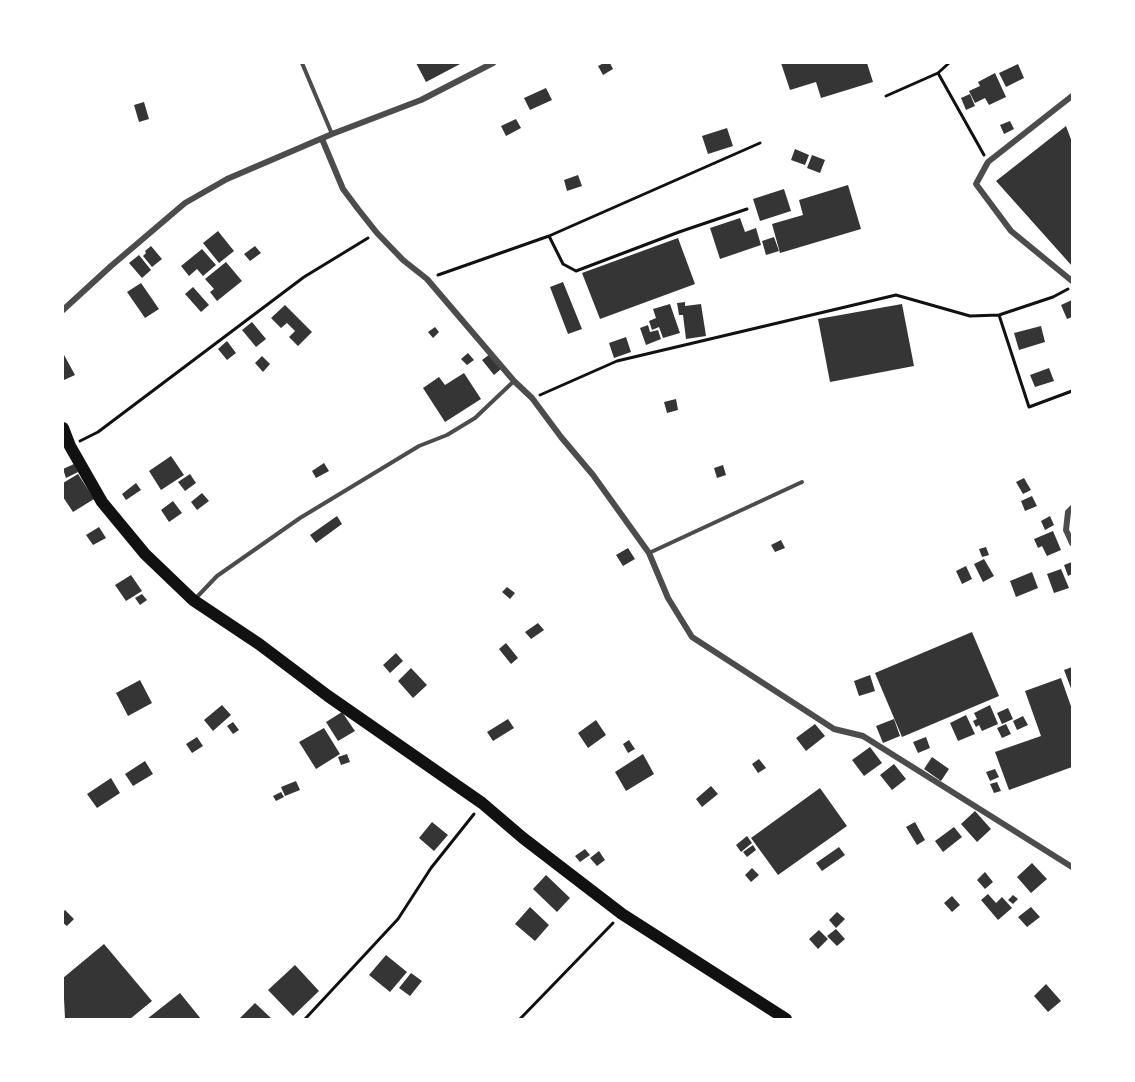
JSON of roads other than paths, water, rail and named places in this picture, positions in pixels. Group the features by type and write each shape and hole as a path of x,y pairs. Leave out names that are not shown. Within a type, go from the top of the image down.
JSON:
{"main road":[{"path":"63,428 67,447 102,502 145,554 193,600 259,644 328,696 482,803 523,838 622,914 786,1019"}],"street":[{"path":"63,310 185,203 227,179 332,134 421,100 494,63"},
{"path":"1072,96 987,162 976,184 1011,231 1072,281"},
{"path":"321,139 343,189 377,233 403,260 427,279 514,381 532,398 593,475 649,553 668,597 692,637 834,729 863,736 1072,867"},
{"path":"1072,508 1068,512 1066,530 1072,543"}],"lane":[{"path":"302,63 332,134"},
{"path":"193,600 217,576 300,518 419,446 447,435 475,418 514,381"},
{"path":"649,553 802,482"}]}
